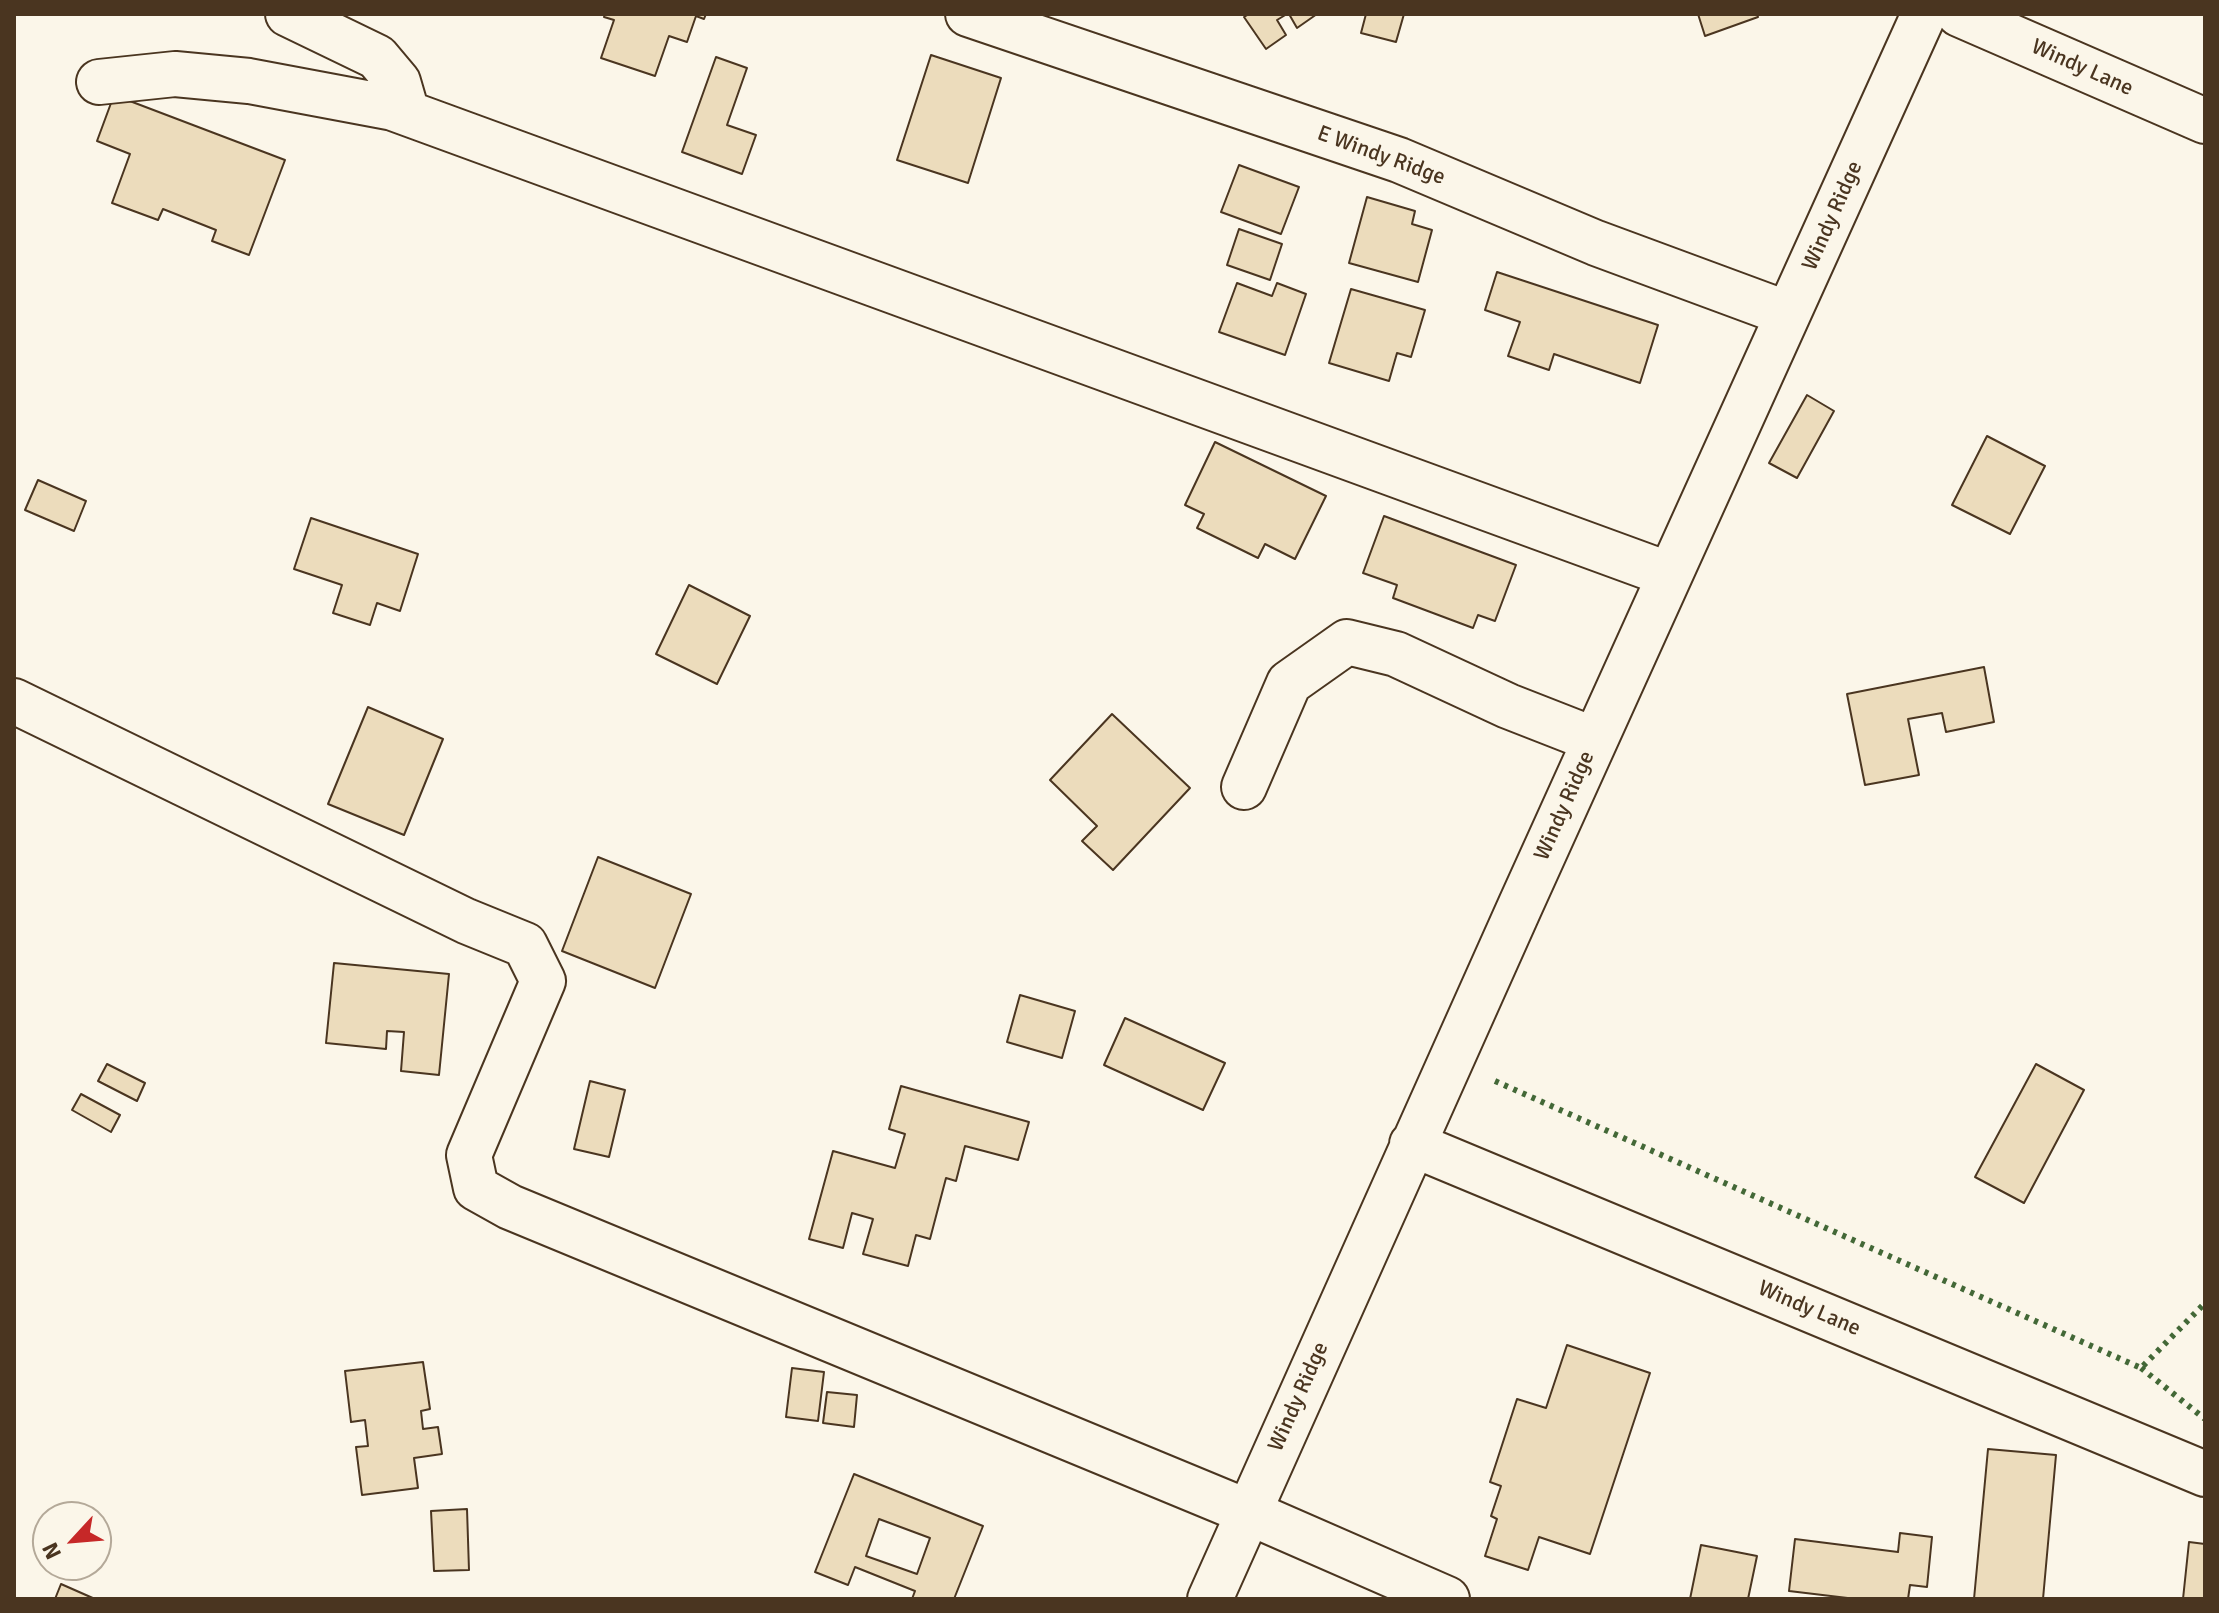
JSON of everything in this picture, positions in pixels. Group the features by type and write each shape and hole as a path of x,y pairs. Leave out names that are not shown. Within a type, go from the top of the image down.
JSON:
{"street":[{"path":"288,14 377,57 398,82 407,113"},
{"name":"E Windy Ridge","path":"968,14 1399,160 1596,243 1788,314"},
{"name":"Windy Ridge","path":"1210,1599 1412,1144 1924,14"},
{"name":"Windy Lane","path":"1959,14 2205,121"},
{"path":"99,82 175,74 249,81 393,108 1670,575"},
{"path":"1244,787 1289,683 1347,642 1396,654 1508,706 1595,740"},
{"path":"14,701 466,921 525,945 543,981 469,1155 476,1188 510,1207 1248,1512 1447,1599"},
{"name":"Windy Lane","path":"1412,1144 2205,1474"}],"building":[{"path":"605,14 706,14 704,19 696,16 687,42 669,36 655,76 601,58 614,20 604,17"},
{"path":"1249,14 1287,14 1277,20 1286,35 1266,49 1244,17"},
{"path":"1289,14 1317,14 1297,28"},
{"path":"1366,14 1404,14 1396,42 1361,33"},
{"path":"1698,14 1757,14 1758,17 1705,36"},
{"path":"931,55 1001,78 968,183 897,160"},
{"path":"716,57 747,68 727,125 756,135 742,174 682,152"},
{"path":"114,95 285,160 249,255 212,241 216,230 163,209 158,220 112,203 130,154 97,141"},
{"path":"1239,165 1299,187 1281,234 1221,212"},
{"path":"1367,197 1415,211 1412,224 1432,230 1418,282 1349,263"},
{"path":"1239,229 1282,244 1270,280 1227,265"},
{"path":"1497,272 1658,325 1640,383 1554,354 1549,370 1508,356 1520,322 1485,310"},
{"path":"1237,283 1272,296 1277,283 1306,294 1285,355 1219,332"},
{"path":"1351,289 1425,310 1411,357 1397,353 1389,381 1329,363"},
{"path":"1807,395 1834,411 1797,478 1769,463"},
{"path":"1987,436 2045,466 2010,534 1952,505"},
{"path":"1215,442 1326,496 1295,559 1265,544 1258,558 1197,528 1204,514 1185,505"},
{"path":"38,480 86,501 74,531 25,510"},
{"path":"1384,516 1516,565 1495,621 1478,615 1473,628 1393,598 1397,585 1363,573"},
{"path":"311,518 418,554 400,611 377,603 370,625 333,613 342,585 294,569"},
{"path":"689,585 750,616 717,684 656,654"},
{"path":"1984,667 1994,722 1946,732 1942,713 1908,719 1919,775 1865,785 1847,694"},
{"path":"368,707 443,739 404,835 328,804"},
{"path":"1112,714 1190,788 1113,870 1082,841 1097,826 1050,780"},
{"path":"598,857 691,894 655,988 562,951"},
{"path":"334,963 449,974 439,1075 401,1071 404,1032 387,1031 386,1049 326,1043"},
{"path":"1020,995 1075,1011 1062,1058 1007,1042"},
{"path":"1125,1018 1225,1063 1203,1110 1104,1065"},
{"path":"107,1064 145,1083 137,1101 98,1081"},
{"path":"2036,1064 2084,1090 2024,1203 1975,1177"},
{"path":"590,1081 625,1090 609,1157 574,1149"},
{"path":"901,1086 1029,1122 1018,1160 965,1146 956,1181 946,1178 930,1239 916,1235 908,1266 863,1254 873,1219 852,1213 843,1248 809,1239 833,1151 895,1168 905,1134 889,1129"},
{"path":"81,1094 120,1115 111,1132 72,1110"},
{"path":"1567,1345 1650,1373 1590,1554 1539,1537 1528,1570 1485,1556 1497,1519 1491,1516 1501,1486 1490,1482 1517,1399 1546,1408"},
{"path":"423,1362 430,1409 421,1411 423,1429 438,1427 442,1454 414,1458 418,1488 362,1495 356,1447 368,1446 365,1420 351,1422 345,1371"},
{"path":"792,1368 824,1372 818,1421 786,1417"},
{"path":"827,1392 857,1395 854,1427 823,1423"},
{"path":"1988,1449 2056,1455 2043,1599 1974,1599"},
{"path":"854,1474 983,1526 954,1599 912,1599 915,1591 855,1567 848,1585 815,1572","holes":["879,1519 930,1538 917,1574 866,1556"]},
{"path":"467,1509 469,1570 434,1571 431,1511"},
{"path":"1900,1533 1932,1537 1927,1587 1910,1585 1908,1599 1856,1599 1789,1591 1795,1539 1898,1552"},
{"path":"2189,1542 2205,1544 2205,1599 2183,1599"},
{"path":"1701,1545 1757,1556 1748,1599 1690,1599"},
{"path":"61,1584 95,1599 55,1599"}],"hedge":[{"path":"1495,1081 2141,1368 2205,1303"},
{"path":"2141,1368 2205,1419"}]}
